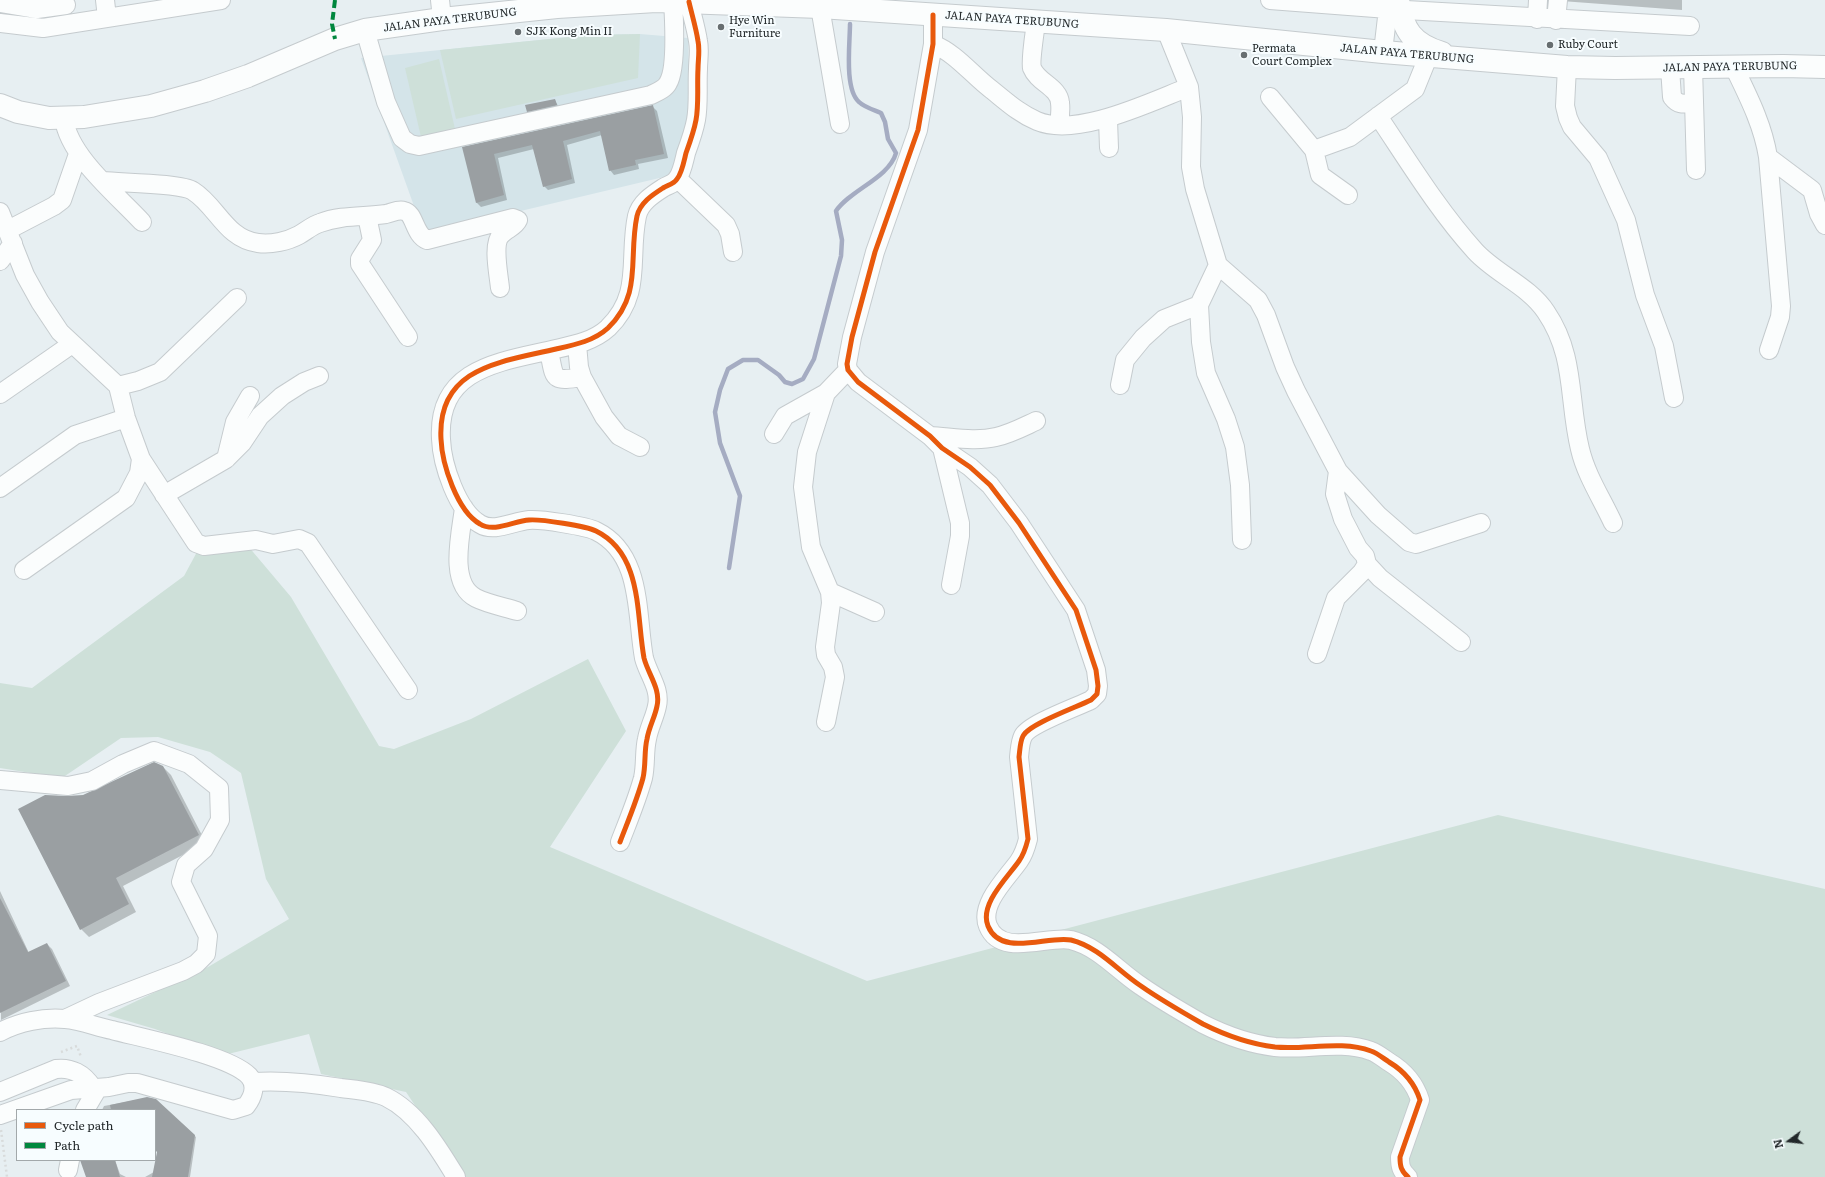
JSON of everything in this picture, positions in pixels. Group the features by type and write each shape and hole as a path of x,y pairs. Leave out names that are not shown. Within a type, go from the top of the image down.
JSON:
{"main road":[{"name":"JALAN PAYA TERUBUNG","path":"0,105 18,112 64,119 151,106 205,91 248,76 335,39 441,9 558,8 669,1 820,7 1166,30 1428,57 1567,67 1825,67"},
{"path":"1393,5 1407,31 1420,44 1461,59"}],"street":[{"path":"105,0 107,18"},
{"path":"0,23 36,28 107,18 170,4 221,0"},
{"path":"1270,0 1393,5 1537,19 1690,26"},
{"path":"1537,19 1538,0"},
{"path":"1556,20 1558,0"},
{"path":"365,30 386,102 402,138 410,144 419,146 651,95 659,91 668,83 675,36 669,1"},
{"path":"620,842 643,776 646,742 650,724 658,706 657,692 645,659 637,596 624,559 618,548 609,539 593,530 536,520 489,528 480,525 464,508 447,474 441,441 442,412 446,400 458,383 471,375 508,360 576,344 600,335 618,316 628,296 633,281 633,252 636,223 641,206 647,199 678,179 696,120 699,43 669,1"},
{"path":"0,3 37,9 66,2 69,24"},
{"path":"1383,52 1393,5"},
{"path":"820,7 840,124"},
{"path":"932,15 933,44 918,130 875,252 852,337 847,364 848,370 858,382 970,467 990,485 1019,523 1076,610 1096,670 1098,686 1097,694 1091,700 1032,727 1024,734 1020,744 1019,757 1028,839 1025,851 1019,861 992,896 987,924 990,931 998,937 1010,942 1026,944 1054,938 1085,944 1141,986 1204,1024 1234,1037 1274,1047 1353,1046 1372,1051 1397,1067 1407,1076 1417,1091 1420,1100 1400,1157 1402,1172 1408,1177"},
{"path":"1036,22 1032,67 1039,79 1058,95 1060,102 1059,124"},
{"path":"1166,30 1189,87 1192,117 1192,174 1195,189 1218,265 1258,300 1266,315 1294,385 1338,471 1378,515 1409,542 1416,544 1481,523"},
{"path":"933,44 948,50 978,79 1024,115 1039,122 1077,124 1108,119 1189,87"},
{"path":"1314,150 1350,137 1415,89 1428,57"},
{"path":"1567,67 1565,106 1568,118 1572,127 1598,158 1626,220 1645,295 1664,346 1674,398"},
{"path":"1693,67 1696,170"},
{"path":"1734,67 1759,121 1765,138 1768,157 1781,306 1780,317 1769,350"},
{"path":"1670,68 1672,97 1677,103 1693,103"},
{"path":"1270,97 1314,150 1320,175 1348,195"},
{"path":"1378,116 1435,202 1476,252 1531,295 1546,312 1567,355 1580,451 1613,524"},
{"path":"64,119 66,132 78,154 142,222"},
{"path":"1108,119 1109,148"},
{"path":"0,261 11,236 62,200 78,154"},
{"path":"1768,157 1812,190 1819,214 1825,225"},
{"path":"678,179 726,225 730,234 733,252"},
{"path":"103,181 177,187 192,190 206,202 224,225 246,239 258,243 290,239 319,223 339,217 367,216 402,210 406,211 422,238 427,240 513,218 518,220 516,224 499,236 496,246 500,288"},
{"path":"0,212 11,236 25,275 40,302 60,332 118,386 126,418 141,459 196,543 204,546 256,540 273,544 299,539 308,543 408,690"},
{"path":"367,216 372,240 360,259 360,264 408,337"},
{"path":"1218,265 1199,305 1201,342 1206,372 1226,419 1234,448 1240,485 1242,540"},
{"path":"118,386 138,381 160,372 237,298"},
{"path":"1120,385 1125,360 1143,338 1164,319 1199,305"},
{"path":"0,394 72,344"},
{"path":"576,344 582,377 612,428 619,436 640,447"},
{"path":"549,351 554,374 557,379 563,380 582,377"},
{"path":"774,434 785,416 826,393 848,370"},
{"path":"164,495 226,459 242,443 260,416 282,396 304,382 320,376"},
{"path":"826,393 807,452 803,486 811,547 830,592 831,603 825,647 826,655 833,667 835,677 826,722"},
{"path":"226,459 235,422 250,396"},
{"path":"0,488 75,435 126,418"},
{"path":"936,442 994,437 1010,433 1036,421"},
{"path":"936,442 960,523 960,536 951,585"},
{"path":"24,570 126,498 139,473 141,459"},
{"path":"1338,471 1334,494 1343,519 1358,548 1365,556 1367,564 1380,578 1461,642"},
{"path":"464,508 458,562 462,583 468,593 476,598 517,611"},
{"path":"1317,654 1336,598 1362,572 1367,564"},
{"path":"830,592 876,612"},
{"path":"0,780 68,786 92,781 124,764 154,751 189,764 219,788 220,820 204,849 186,865 181,882 208,936 206,954 196,964 183,971 99,1003 65,1019"},
{"path":"0,1032 22,1023 41,1020 65,1019 190,1050 227,1062 250,1076 253,1082 254,1093 251,1100 246,1106 233,1110 137,1083 128,1082 95,1088 71,1090 17,1109"},
{"path":"0,1092 56,1069 62,1068 68,1069 87,1078 95,1088"},
{"path":"253,1082 295,1082 365,1091 386,1097 409,1114 425,1132 456,1177"},
{"path":"85,1109 95,1088"},
{"path":"0,1115 16,1109"}],"path":[{"path":"0,1131 1,1130 7,1177"}],"shaded area":[{"path":"640,34 688,38 690,124 672,175 424,234 361,58 589,35"},
{"path":"640,34 638,78 456,119 440,50 589,35"},
{"path":"439,59 455,129 421,137 405,68"},
{"path":"248,546 291,597 379,746 394,749 471,719 588,659 626,731 550,847 867,981 1498,815 1825,889 1825,1177 463,1177 406,1092 321,1074 309,1034 224,1055 155,1029 107,1015 208,967 289,919 266,879 241,773 210,752 158,737 121,738 62,778 0,768 0,683 32,688 184,576 198,550"}],"building":[{"path":"555,99 557,105 527,112 525,105"},
{"path":"653,105 664,154 635,160 636,165 609,171 600,131 563,141 572,179 543,187 532,145 494,154 504,195 476,203 462,147"},
{"path":"154,762 163,766 199,835 116,878 129,904 80,930 18,809 45,795 83,795"},
{"path":"0,898 28,952 47,943 66,981 0,1013"},
{"path":"147,1097 156,1099 195,1135 188,1177 152,1177 157,1152 156,1109 111,1109 110,1105"},
{"path":"80,1161 115,1161 120,1177 86,1177"}],"waterway":[{"path":"729,568 740,496 720,443 715,412 720,390 728,369 743,360 758,360 779,375 785,382 792,384 803,379 814,359 841,256 842,240 836,211 850,197 886,170 896,153 888,139 885,122 881,113 859,102 854,96 851,87 849,65 850,24"}],"marked path":[{"path":"335,0 332,24 335,39"}],"cycle path":[{"path":"620,842 643,778 646,744 658,700 656,688 644,658 638,605 630,570 622,554 611,541 591,529 563,523 535,520 523,521 498,527 480,524 464,509 452,486 444,461 441,439 443,415 450,396 461,382 476,372 494,364 584,342 608,328 619,315 626,302 630,289 637,216 644,203 663,188 674,182 679,176 695,124 697,114 699,48 689,2"},
{"path":"933,15 933,44 918,130 875,252 852,337 847,364 848,370 858,382 930,436 942,448 970,467 990,485 1019,523 1076,610 1096,670 1098,686 1097,694 1091,700 1043,721 1027,731 1023,736 1019,757 1028,839 1021,858 991,900 986,918 988,926 994,936 1003,941 1026,943 1061,939 1081,943 1091,948 1149,991 1203,1024 1220,1032 1256,1044 1287,1048 1348,1046 1378,1054 1404,1074 1412,1083 1420,1100 1400,1157 1401,1168 1408,1177"}],"place":[{"name":"Hye Win Furniture","path":"721,27"},
{"name":"SJK Kong Min II","path":"518,32"},
{"name":"Ruby Court","path":"1550,45"},
{"name":"Permata Court Complex","path":"1244,55"}]}
